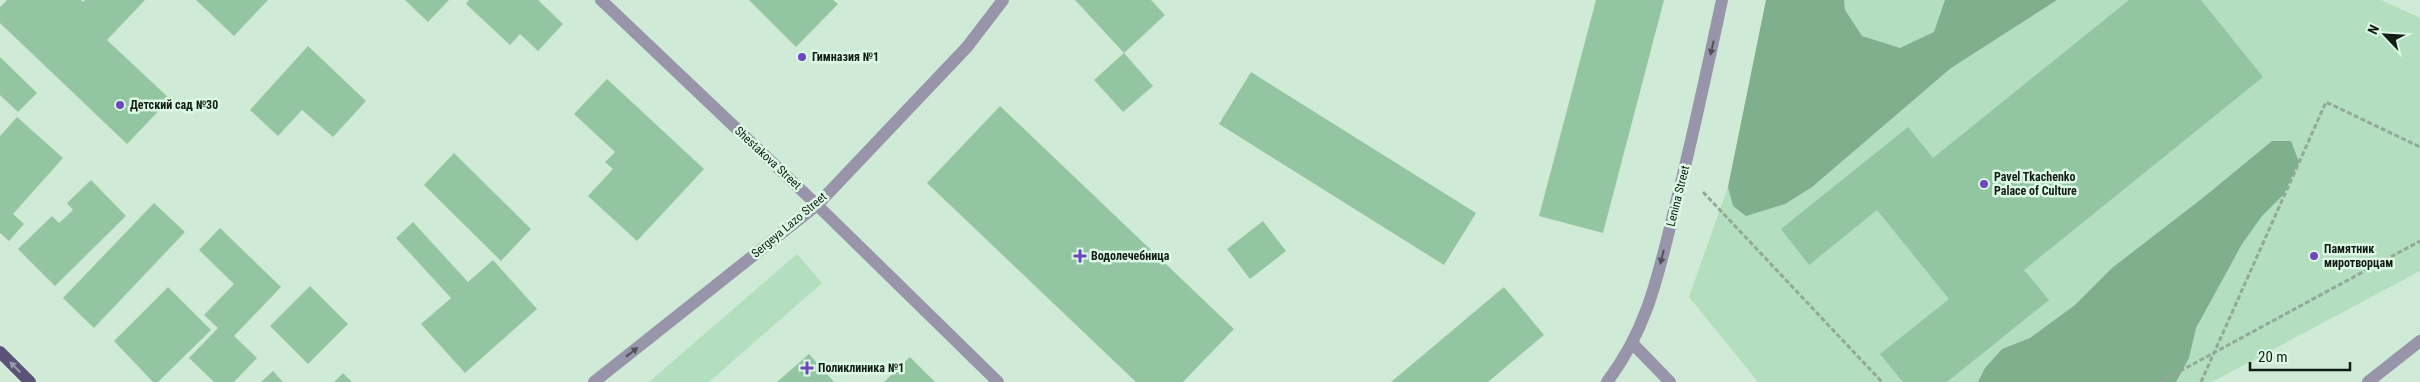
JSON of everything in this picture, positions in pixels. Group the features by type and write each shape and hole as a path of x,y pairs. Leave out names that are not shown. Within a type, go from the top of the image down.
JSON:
{"main road":[{"path":"0,352 30,382"}],"street":[{"name":"Shestakova Street","path":"601,0 817,205 998,382"},
{"name":"Sergeya Lazo Street","path":"594,382 817,205 966,47 1003,0"},
{"name":"Lenina Street","path":"1607,382 1633,344 1656,282 1684,172 1722,0"},
{"path":"2368,382 2420,341"},
{"path":"1633,344 1670,382"}],"path":[{"path":"2201,382 2326,102 2420,147"},
{"path":"1684,172 1882,382"},
{"path":"2160,382 2420,241"}],"green space":[{"path":"1766,0 2381,0 2420,18 2420,271 2212,382 1758,382 1689,297 1728,187"},
{"path":"1766,0 1844,0 1845,10 1862,36 1900,48 1934,32 1945,0 2057,0 1951,68 1812,187 1785,204 1746,216 1733,206 1728,187"},
{"path":"2272,141 2291,141 2299,162 2284,194 2262,216 2242,244 2196,328 2189,358 2176,382 1978,382 1985,368 2002,349 2030,338 2075,305 2112,268 2204,197"},
{"path":"797,254 822,283 709,382 649,382"}],"building":[{"path":"7,0 81,0 83,2 85,0 145,0 107,40 170,99 127,144 0,23 0,7"},
{"path":"196,0 268,0 234,36"},
{"path":"405,0 449,0 428,22"},
{"path":"469,0 538,0 563,24 538,51 520,34 510,45 466,4"},
{"path":"749,0 833,0 838,4 796,47"},
{"path":"1075,0 1151,0 1165,15 1124,53"},
{"path":"1596,0 1664,0 1603,233 1539,216"},
{"name":"Pavel Tkachenko Palace of Culture","path":"2129,0 2201,0 2263,77 2024,270 2049,300 1947,382 1903,382 1880,354 1949,299 1877,210 1809,265 1781,229 1908,127 1933,158"},
{"path":"308,46 366,101 333,137 302,110 278,136 250,110"},
{"path":"1124,53 1153,86 1123,112 1094,80"},
{"path":"0,57 37,93 18,112 0,95"},
{"path":"1251,72 1476,213 1444,265 1219,124"},
{"path":"607,79 704,169 637,241 588,196 613,169 605,162 615,152 574,114"},
{"name":"Водолечебница","path":"1000,106 1234,329 1183,382 1136,382 927,183"},
{"path":"17,117 63,158 13,214 24,224 9,241 0,233 0,136"},
{"path":"454,153 531,229 501,261 424,185"},
{"path":"91,180 126,216 55,286 18,249 52,216 59,223 73,210 67,203"},
{"path":"154,203 185,232 94,328 63,298"},
{"path":"1263,221 1286,251 1250,279 1227,249"},
{"path":"413,222 468,282 493,260 537,309 465,373 421,324 451,298 396,238"},
{"path":"220,228 281,287 234,336 257,358 234,382 214,382 189,358 218,328 204,315 234,284 199,250"},
{"path":"310,286 348,324 308,364 270,326"},
{"path":"168,287 211,330 158,382 153,382 114,341"},
{"path":"1504,287 1544,335 1488,382 1391,382"},
{"name":"Поликлиника №1","path":"809,354 834,382 777,382"},
{"path":"910,357 935,382 884,382"},
{"path":"273,371 283,382 261,382"},
{"path":"343,373 352,382 334,382"}],"place":[{"name":"Гимназия №1","path":"802,57"},
{"name":"Детский сад №30","path":"120,105"},
{"name":"Pavel Tkachenko Palace of Culture","path":"1984,184"},
{"name":"Водолечебница","path":"1080,256"},
{"name":"Памятник миротворцам","path":"2314,256"},
{"name":"Поликлиника №1","path":"807,368"}]}
